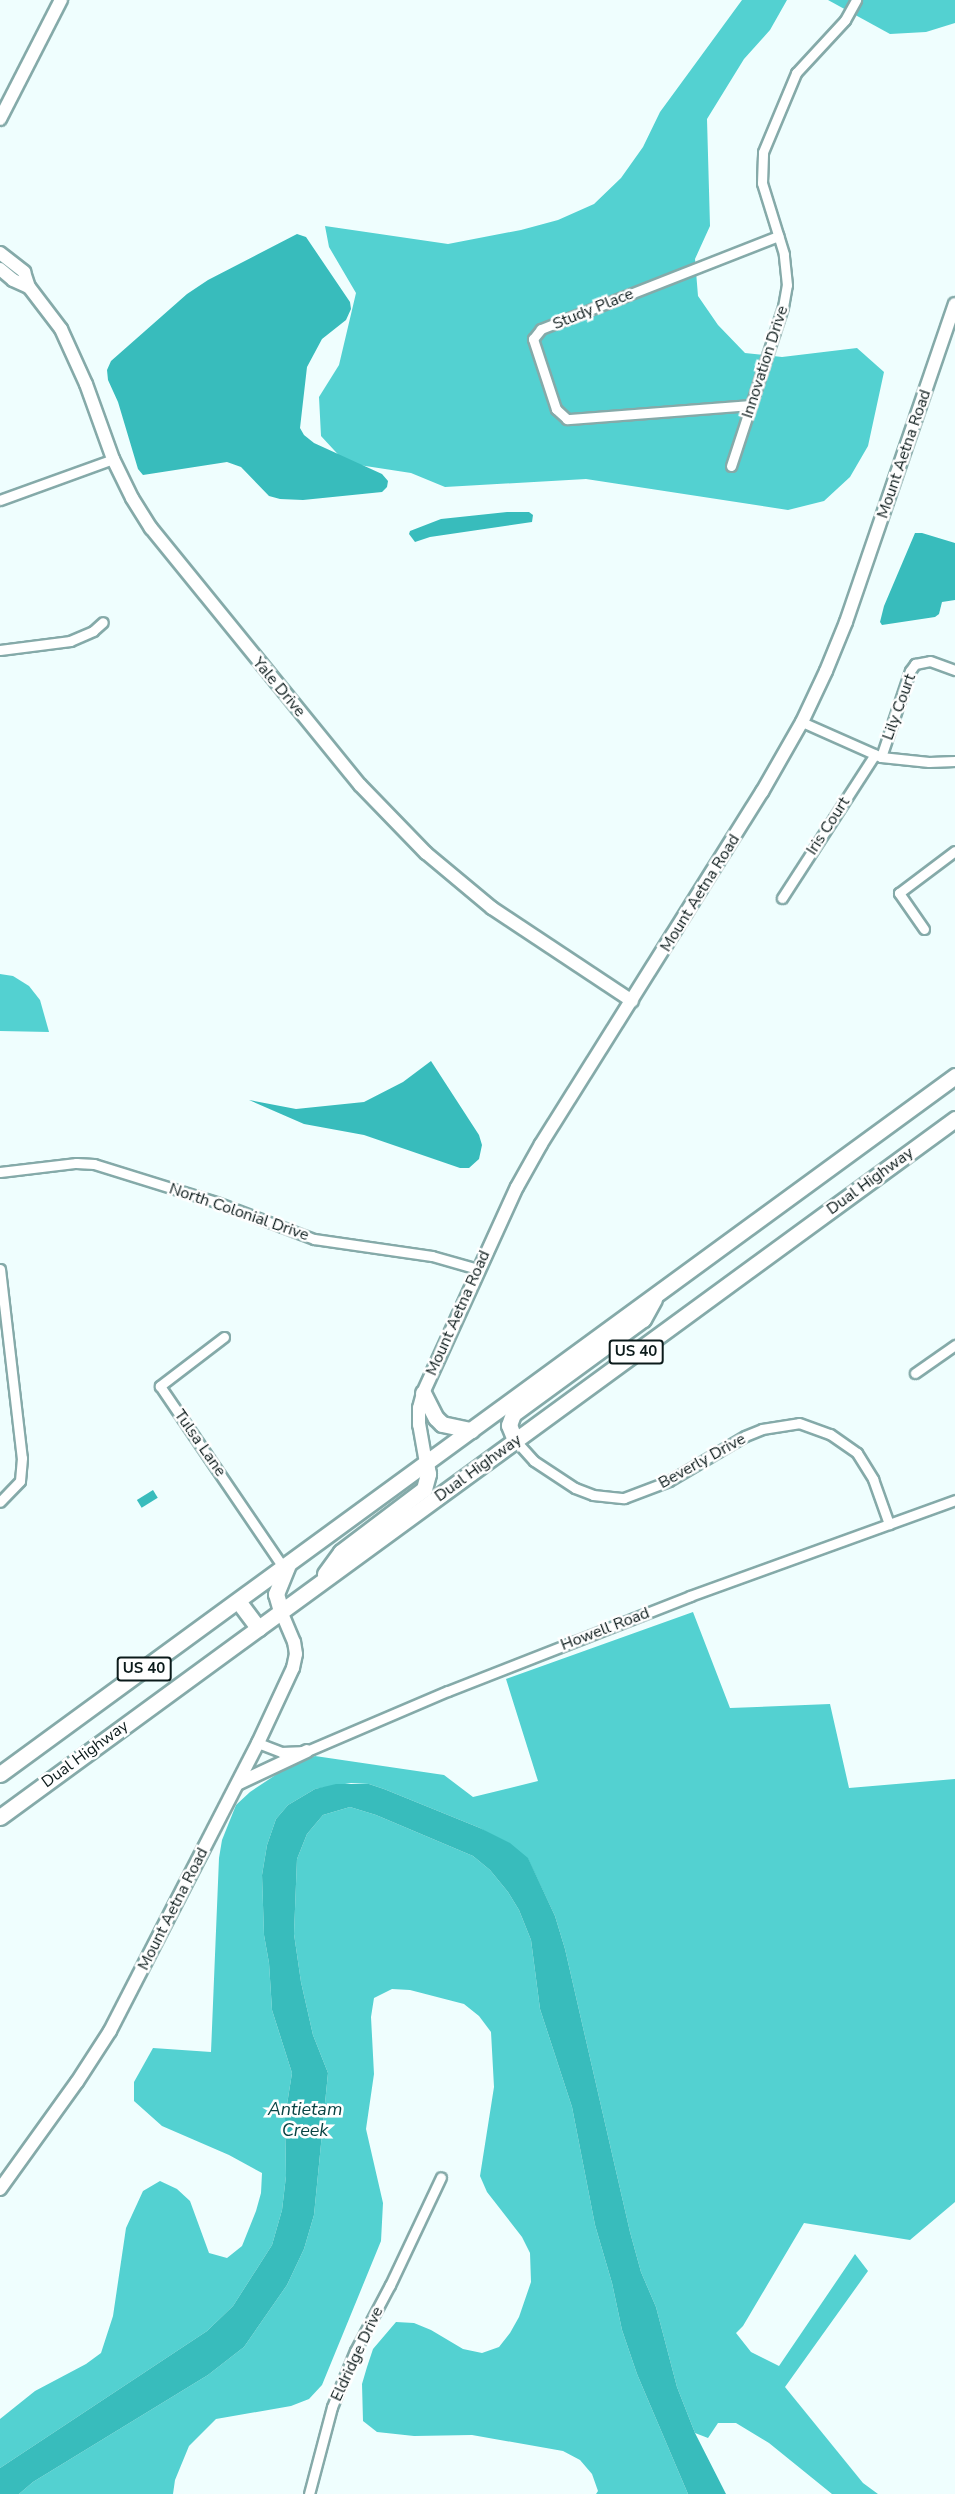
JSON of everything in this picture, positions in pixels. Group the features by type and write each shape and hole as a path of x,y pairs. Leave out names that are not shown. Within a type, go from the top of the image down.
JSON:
{"main road":[{"name":"Dual Highway","path":"0,1774 955,1076"},
{"name":"Dual Highway","path":"0,1817 955,1119"},
{"path":"515,1440 509,1425 513,1414 643,1319 658,1294"},
{"path":"423,1393 442,1424 471,1430"},
{"path":"316,1586 341,1552 424,1490 428,1474 426,1463"},
{"path":"281,1611 276,1594 286,1565"},
{"path":"238,1601 258,1628"}],"street":[{"path":"0,119 62,0"},
{"name":"Innovation Drive","path":"730,466 786,292 787,269 762,183 761,164 765,146 795,73 845,20 856,0"},
{"name":"Study Place","path":"750,405 567,419 556,407 533,339 541,329 778,236"},
{"name":"Yale Drive","path":"0,253 24,272 29,287 62,329 74,354 113,459 132,498 172,556 360,785 440,866 492,908 632,1001"},
{"name":"Yale Drive","path":"0,269 14,280 29,287"},
{"name":"Mount Aetna Road","path":"426,1463 419,1425 419,1408 423,1393 517,1187 541,1144 762,792 802,722 846,622 955,304"},
{"path":"0,500 113,459"},
{"path":"0,650 70,641 93,632 103,622"},
{"name":"Lily Court","path":"878,756 910,671 915,664 930,661 955,670"},
{"path":"802,722 878,756 928,762 955,761"},
{"name":"Iris Court","path":"782,897 878,756"},
{"path":"924,929 899,893 955,851"},
{"name":"North Colonial Drive","path":"0,1172 76,1163 94,1164 216,1202 314,1239 432,1256 478,1269"},
{"path":"0,1269 4,1334 22,1458 20,1481 0,1502"},
{"name":"Tulsa Lane","path":"224,1337 160,1386 286,1565"},
{"path":"915,1373 955,1345"},
{"name":"Beverly Drive","path":"515,1440 534,1461 575,1488 592,1495 624,1498 669,1481 745,1436 762,1429 799,1423 830,1434 857,1453 873,1479 889,1524"},
{"name":"Howell Road","path":"258,1743 281,1752 307,1751 591,1634 955,1500"},
{"name":"Mount Aetna Road","path":"0,2189 77,2082 110,2031 258,1743 293,1668 296,1654 294,1642 281,1611"},
{"path":"238,1783 307,1751"},
{"name":"Eldridge Drive","path":"309,2494 332,2407 355,2351 390,2285 441,2177"}],"shaded area":[{"path":"742,0 787,0 770,30 744,59 707,119 710,226 695,259 698,296 718,325 745,353 782,357 857,348 884,372 868,446 850,477 824,501 788,510 586,479 445,487 411,473 346,463 321,436 319,397 339,365 356,293 329,247 325,226 448,244 521,230 558,220 594,204 621,178 643,147 660,112"},
{"path":"828,0 955,0 955,23 926,32 890,34"},
{"path":"0,974 13,976 29,986 40,1000 49,1032 0,1031"},
{"path":"693,1612 730,1708 830,1704 849,1788 955,1779 955,2202 910,2240 804,2223 743,2326 736,2333 751,2352 779,2366 855,2254 868,2271 785,2387 863,2483 878,2494 832,2494 769,2443 736,2423 718,2423 708,2438 695,2433 677,2387 656,2307 641,2272 630,2232 565,1949 555,1916 528,1859 480,1828 384,1789 369,1784 351,1783 315,1789 288,1805 276,1819 267,1845 262,1875 264,1935 269,1963 272,2010 292,2073 285,2117 286,2176 282,2210 272,2245 233,2306 207,2331 0,2468 0,2419 35,2391 86,2364 101,2353 113,2316 126,2228 143,2191 160,2181 177,2189 190,2201 209,2253 227,2258 242,2246 256,2211 261,2193 262,2173 229,2155 162,2126 134,2101 134,2082 153,2048 211,2052 219,1858 222,1840 236,1805 250,1792 280,1772 315,1756 444,1775 473,1797 538,1781 506,1679"},
{"path":"350,1807 376,1815 473,1856 490,1870 519,1910 531,1940 540,2009 572,2107 595,2225 612,2283 622,2330 637,2374 688,2494 596,2494 598,2491 592,2474 580,2460 563,2451 472,2435 414,2436 377,2432 363,2421 362,2384 373,2349 396,2322 414,2323 463,2349 482,2353 499,2347 510,2333 519,2317 531,2282 530,2253 522,2237 487,2192 480,2176 494,2087 491,2032 479,2016 464,2004 410,1990 392,1989 374,1998 371,2017 374,2074 366,2129 383,2203 381,2241 322,2385 309,2399 291,2406 216,2419 189,2446 175,2480 173,2494 19,2494 33,2482 208,2375 244,2347 287,2285 304,2249 314,2215 328,2073 313,2035 301,1982 294,1934 297,1859 307,1834 323,1815"}],"water":[{"path":"297,234 306,237 350,302 351,309 346,320 322,339 307,367 300,428 304,435 314,443 382,474 388,481 387,487 382,492 303,500 280,499 269,496 241,467 227,462 143,475 138,469 118,402 108,380 107,370 111,361 187,294 208,280"},
{"path":"529,512 533,515 532,522 430,537 415,542 409,534 410,531 441,519"},
{"path":"915,533 955,543 955,600 942,602 939,614 935,617 882,625 880,622 884,606"},
{"path":"431,1061 479,1135 482,1145 479,1159 469,1168 460,1168 364,1135 304,1124 249,1100 296,1109 364,1102 403,1082"},
{"path":"153,1490 158,1498 142,1508 137,1500"},
{"name":"Antietam Creek","path":"336,1784 369,1784 384,1789 480,1828 510,1843 528,1858 555,1916 565,1949 641,2272 656,2307 677,2387 695,2433 726,2494 688,2494 637,2374 622,2330 612,2283 595,2225 572,2107 540,2009 531,1940 519,1910 490,1870 473,1856 376,1815 350,1807 323,1815 307,1834 297,1859 294,1934 301,1982 313,2035 328,2073 314,2215 304,2249 287,2285 244,2347 208,2375 33,2482 19,2494 0,2494 0,2468 207,2331 233,2306 272,2245 282,2210 286,2176 285,2117 292,2073 272,2010 269,1963 264,1935 262,1875 267,1845 276,1819 288,1805 315,1789"}]}
